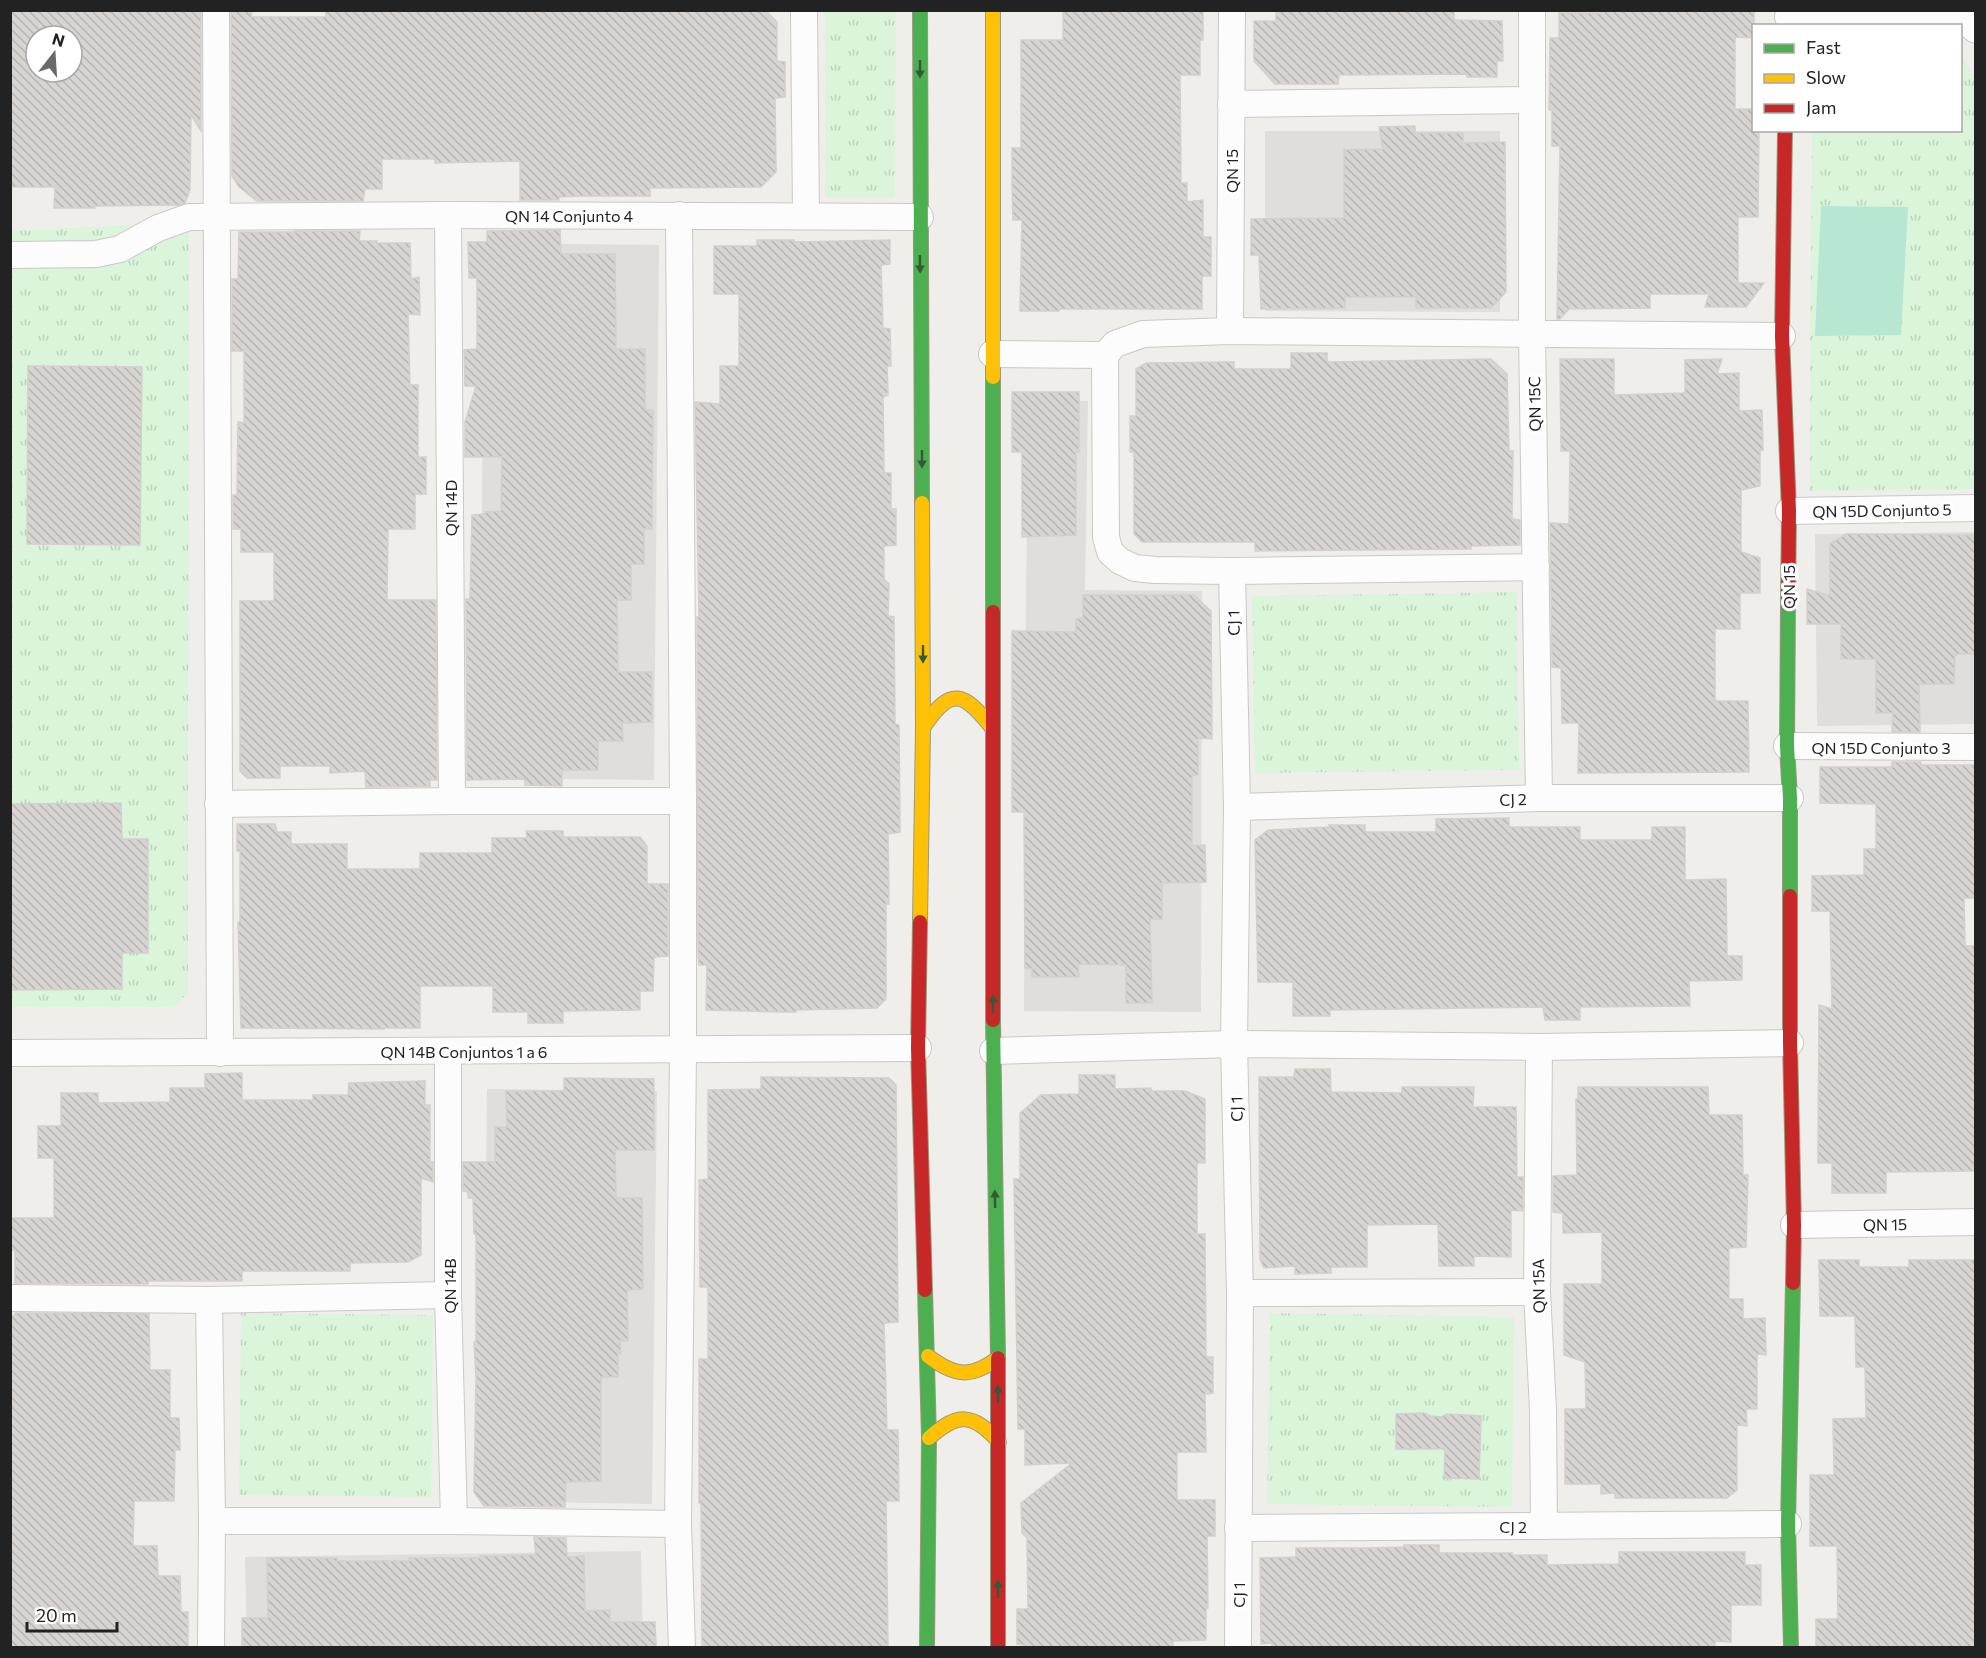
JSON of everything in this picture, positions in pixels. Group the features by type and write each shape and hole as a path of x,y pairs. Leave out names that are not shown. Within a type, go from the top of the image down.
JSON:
{"main road":[{"path":"921,12 923,728 918,1048 928,1356 927,1647"},
{"path":"991,12 993,1051 999,1442 998,1647"},
{"name":"QN 15","path":"1785,132 1782,336 1789,511 1787,746 1790,798 1790,1043 1794,1225 1788,1524 1791,1647"},
{"path":"923,728 935,708 945,700 956,698 966,700 975,707 993,729"},
{"path":"928,1356 941,1367 956,1372 973,1373 987,1368 998,1358"},
{"path":"929,1438 941,1426 951,1420 964,1417 977,1420 989,1429 999,1442"}],"street":[{"path":"216,10 220,1053"},
{"path":"804,10 806,215"},
{"name":"QN 15","path":"1230,331 1232,10"},
{"name":"QN 15C","path":"1532,10 1532,333 1539,798"},
{"path":"1788,18 1952,16 1966,22 1976,30"},
{"path":"1231,104 1532,100"},
{"name":"QN 14D","path":"448,215 452,801"},
{"path":"679,215 683,1050 678,1524 682,1647"},
{"name":"QN 14 Conjunto 4","path":"10,255 96,254 120,249 174,222 189,218 218,216 806,215 920,217"},
{"path":"992,354 1105,355 1115,345 1143,334 1230,331 1782,336"},
{"path":"1105,355 1107,537 1110,552 1119,561 1135,568 1155,570 1536,567"},
{"name":"QN 15D Conjunto 5","path":"1789,511 1976,508"},
{"name":"CJ 1","path":"1232,571 1237,807 1234,1044 1240,1293 1238,1647"},
{"name":"QN 15D Conjunto 3","path":"1787,746 1976,747"},
{"name":"CJ 2","path":"1237,807 1539,798 1790,798"},
{"path":"218,804 683,801"},
{"path":"993,1051 1234,1044 1539,1047 1790,1043"},
{"name":"QN 15A","path":"1539,1047 1537,1292 1543,1410 1544,1526"},
{"name":"QN 14B Conjuntos 1 a 6","path":"10,1053 918,1048"},
{"name":"QN 14B","path":"448,1052 448,1295 453,1521"},
{"name":"QN 15","path":"1794,1225 1976,1222"},
{"path":"1240,1293 1537,1292"},
{"path":"10,1298 208,1300 448,1295"},
{"path":"208,1300 212,1521 211,1647"},
{"path":"212,1521 678,1524"},
{"name":"CJ 2","path":"1238,1528 1788,1524"}],"shaded area":[{"path":"1265,131 1500,131 1500,312 1265,311"},
{"path":"484,243 659,245 654,780 480,778"},
{"path":"1029,400 1088,401 1085,590 1202,591 1201,1012 1024,1011"},
{"path":"1975,532 1975,724 1817,726 1815,534"},
{"path":"487,1089 657,1091 652,1504 482,1501"},
{"path":"641,1551 643,1647 247,1647 245,1557"}],"green space":[{"path":"825,11 896,11 895,197 825,197"},
{"path":"1962,56 1976,80 1975,489 1809,491 1812,132 1962,132"},
{"path":"1821,206 1908,207 1901,335 1815,336"},
{"path":"189,222 188,993 173,1007 11,1007 11,231"},
{"path":"1517,592 1519,770 1255,773 1252,596"},
{"path":"241,1313 433,1315 431,1497 239,1495"},
{"path":"1270,1313 1514,1317 1512,1507 1267,1504"}],"building":[{"path":"201,10 201,131 191,115 190,190 185,203 54,208 55,187 10,187 10,11"},
{"path":"231,10 252,10 251,17 326,17 326,10 765,10 777,22 777,61 785,62 785,97 775,98 776,172 761,187 650,188 650,196 579,196 559,197 559,200 520,200 520,161 435,163 435,159 382,159 382,189 365,189 363,201 257,201 239,187 232,176"},
{"path":"1063,10 1203,10 1200,75 1180,75 1181,183 1187,183 1187,202 1203,200 1203,237 1211,237 1211,276 1202,276 1202,309 1020,311 1022,220 1013,220 1012,148 1021,148 1021,40 1063,40"},
{"path":"1276,10 1454,10 1454,20 1502,21 1503,61 1497,61 1497,77 1467,77 1467,74 1339,75 1338,84 1275,84 1254,61 1254,21 1276,21"},
{"path":"1601,10 1754,10 1752,38 1735,37 1735,109 1752,109 1752,132 1759,132 1758,217 1738,217 1738,283 1764,283 1746,307 1705,307 1709,294 1650,294 1650,308 1569,309 1560,319 1557,319 1560,146 1552,146 1552,110 1549,110 1550,38 1559,38 1559,13 1601,13"},
{"path":"1415,126 1415,133 1463,133 1463,143 1505,142 1506,292 1491,308 1416,308 1416,297 1345,297 1345,308 1261,309 1259,255 1251,255 1251,219 1344,218 1344,150 1383,149 1379,127"},
{"path":"560,230 561,254 615,254 616,349 645,349 645,410 653,410 652,529 644,529 644,564 631,564 631,600 617,600 618,672 652,672 652,722 622,723 623,741 598,741 598,770 562,770 562,786 525,785 525,779 467,780 466,599 470,599 472,515 501,511 502,457 465,457 465,422 476,386 465,386 464,350 477,349 477,278 469,278 468,242 487,242 487,231"},
{"path":"360,231 359,241 410,243 411,279 419,277 420,315 408,314 410,385 418,385 418,457 426,457 426,494 415,494 415,529 388,529 387,600 436,600 437,780 430,780 430,786 366,787 365,771 330,773 330,766 280,766 280,778 247,778 240,771 240,601 274,601 274,552 241,552 241,529 233,529 233,495 237,495 238,422 244,423 244,351 232,351 232,279 238,279 239,232"},
{"path":"757,240 794,240 794,242 890,240 890,264 881,265 883,328 890,329 891,366 887,366 888,395 883,397 884,473 891,473 891,509 896,509 896,545 884,546 884,579 889,584 888,616 894,617 895,724 899,725 900,832 888,834 889,904 886,904 886,999 877,1008 796,1010 796,1012 706,1010 707,965 699,965 698,953 697,617 699,617 695,402 720,404 720,366 739,366 739,294 714,294 714,246 757,246"},
{"path":"1291,353 1327,353 1327,362 1491,359 1507,374 1509,451 1513,451 1512,519 1520,520 1520,545 1471,546 1471,549 1255,551 1255,542 1142,542 1134,534 1134,452 1130,452 1130,416 1136,416 1136,369 1146,363 1234,362 1234,369 1291,369"},
{"path":"1560,359 1614,359 1614,395 1685,393 1685,360 1722,359 1717,374 1739,373 1739,411 1762,410 1763,450 1760,450 1760,486 1741,490 1741,552 1760,558 1760,593 1740,593 1740,629 1715,629 1715,701 1748,701 1749,772 1578,773 1579,723 1562,723 1561,668 1552,667 1550,523 1569,524 1570,451 1561,451"},
{"path":"28,366 142,367 140,545 27,544"},
{"path":"1012,392 1079,392 1076,535 1022,537 1022,452 1012,452"},
{"path":"1846,534 1976,535 1976,654 1955,654 1954,684 1919,684 1920,732 1892,732 1893,713 1876,713 1876,659 1841,659 1841,624 1807,624 1807,589 1830,596 1830,544"},
{"path":"1083,595 1194,595 1211,611 1212,739 1198,738 1198,775 1192,775 1192,846 1205,845 1206,882 1162,883 1162,919 1150,919 1152,1003 1126,1003 1126,965 1078,964 1079,977 1032,977 1032,969 1025,968 1024,812 1012,812 1012,631 1076,632 1076,619 1083,618"},
{"path":"1892,762 1921,762 1921,765 1976,765 1976,898 1964,898 1965,946 1976,946 1976,1171 1886,1172 1886,1193 1832,1193 1832,1163 1818,1163 1819,1005 1832,1009 1830,911 1812,911 1812,876 1864,875 1864,849 1876,849 1876,804 1820,803 1820,767 1892,767"},
{"path":"121,803 122,839 148,839 148,953 122,953 122,989 10,990 10,804"},
{"path":"1509,818 1509,827 1580,827 1580,840 1652,840 1652,827 1685,827 1685,880 1726,879 1727,956 1742,956 1742,980 1689,981 1690,1006 1580,1007 1580,1020 1545,1020 1543,1007 1330,1010 1330,1016 1293,1016 1293,982 1258,982 1255,840 1268,830 1330,827 1329,825 1365,825 1365,832 1436,832 1436,819"},
{"path":"237,824 275,824 277,832 291,832 291,844 347,844 347,869 420,869 420,853 492,853 492,838 527,838 526,831 563,831 563,837 640,837 647,846 647,884 668,884 668,956 654,957 653,991 640,991 640,1010 563,1011 563,1023 528,1023 528,1012 493,1012 493,986 420,986 420,1028 241,1028 238,922 240,922 240,851 237,851"},
{"path":"1295,1069 1330,1069 1331,1092 1402,1093 1402,1087 1474,1087 1473,1107 1516,1107 1517,1177 1523,1177 1523,1211 1511,1210 1511,1257 1474,1256 1474,1266 1439,1266 1438,1224 1367,1225 1367,1267 1331,1267 1331,1273 1295,1274 1295,1266 1264,1268 1260,1259 1259,1077 1294,1077"},
{"path":"242,1073 242,1100 313,1100 313,1095 348,1095 349,1083 425,1081 425,1105 430,1105 430,1162 433,1162 433,1182 421,1178 421,1255 408,1262 350,1263 350,1271 242,1271 242,1281 148,1281 148,1284 15,1283 15,1250 10,1250 10,1218 54,1218 54,1158 38,1158 38,1126 61,1126 61,1093 98,1093 98,1103 170,1102 170,1088 205,1088 205,1074"},
{"path":"1079,1075 1115,1075 1115,1089 1151,1088 1151,1091 1185,1091 1205,1099 1205,1163 1197,1163 1197,1234 1205,1234 1206,1357 1213,1357 1213,1393 1205,1394 1206,1452 1177,1452 1177,1500 1215,1500 1215,1536 1207,1536 1206,1640 1173,1641 1173,1647 1024,1647 1024,1645 1017,1644 1017,1609 1028,1609 1027,1538 1022,1533 1021,1503 1072,1463 1025,1465 1025,1429 1018,1429 1014,1179 1020,1179 1020,1113 1041,1095 1079,1094"},
{"path":"761,1077 889,1078 896,1085 898,1322 884,1323 887,1430 898,1430 899,1501 886,1501 888,1647 702,1647 699,1359 708,1359 708,1287 700,1287 699,1180 708,1179 708,1090 761,1089"},
{"path":"564,1078 654,1079 654,1150 615,1150 616,1198 642,1198 643,1289 627,1290 628,1341 620,1341 618,1377 601,1377 601,1481 566,1482 565,1507 484,1506 474,1492 476,1234 474,1234 473,1198 468,1198 468,1192 463,1191 463,1162 495,1162 495,1127 507,1127 506,1091 564,1091"},
{"path":"1578,1087 1708,1087 1709,1115 1742,1115 1743,1175 1748,1175 1746,1247 1729,1248 1729,1299 1743,1299 1743,1319 1765,1318 1766,1355 1757,1354 1757,1409 1746,1409 1747,1426 1737,1425 1737,1490 1727,1498 1615,1498 1615,1493 1601,1494 1601,1484 1565,1484 1565,1409 1586,1409 1585,1362 1564,1355 1564,1284 1602,1284 1602,1232 1563,1233 1563,1213 1553,1212 1553,1176 1577,1175 1576,1099 1578,1099"},
{"path":"1819,1260 1859,1260 1859,1267 1909,1267 1909,1260 1976,1260 1976,1647 1816,1647 1816,1619 1838,1619 1837,1546 1810,1546 1810,1475 1834,1475 1833,1419 1866,1418 1865,1367 1856,1367 1855,1316 1820,1316"},
{"path":"15,1313 149,1314 150,1370 170,1370 170,1418 179,1418 180,1450 175,1450 174,1501 134,1501 133,1546 157,1546 158,1576 180,1576 181,1612 188,1612 188,1647 10,1647 10,1317"},
{"path":"1425,1413 1441,1417 1447,1414 1481,1416 1479,1479 1444,1478 1445,1449 1396,1449 1396,1414"},
{"path":"534,1537 566,1538 567,1557 584,1556 585,1611 610,1610 610,1622 655,1622 656,1646 242,1647 242,1618 268,1618 267,1558 409,1561 409,1558 536,1555"},
{"path":"1404,1545 1439,1545 1439,1553 1547,1555 1547,1565 1619,1564 1619,1552 1745,1552 1745,1565 1761,1565 1761,1605 1731,1605 1731,1642 1715,1641 1715,1647 1272,1647 1272,1643 1261,1644 1260,1558 1296,1557 1296,1548 1404,1547"}],"traffic: fast":[{"path":"920,10 922,503"},
{"path":"993,377 993,612"},
{"path":"1788,604 1787,746 1790,798 1790,896"},
{"path":"993,1020 998,1358"},
{"path":"1791,1648 1788,1524 1793,1283"},
{"path":"925,1290 929,1438 927,1648"}],"traffic: slow":[{"path":"993,10 993,377"},
{"path":"920,922 923,728 922,503"},
{"path":"923,728 942,705 958,698 974,707 993,729"},
{"path":"928,1356 946,1368 963,1372 979,1369 998,1358"},
{"path":"929,1438 949,1424 965,1419 981,1425 999,1442"}],"traffic: jam":[{"path":"1785,132 1782,336 1789,511 1788,604"},
{"path":"993,612 993,1020"},
{"path":"1790,896 1793,1283"},
{"path":"920,922 918,1048 925,1290"},
{"path":"998,1358 998,1648"}]}
